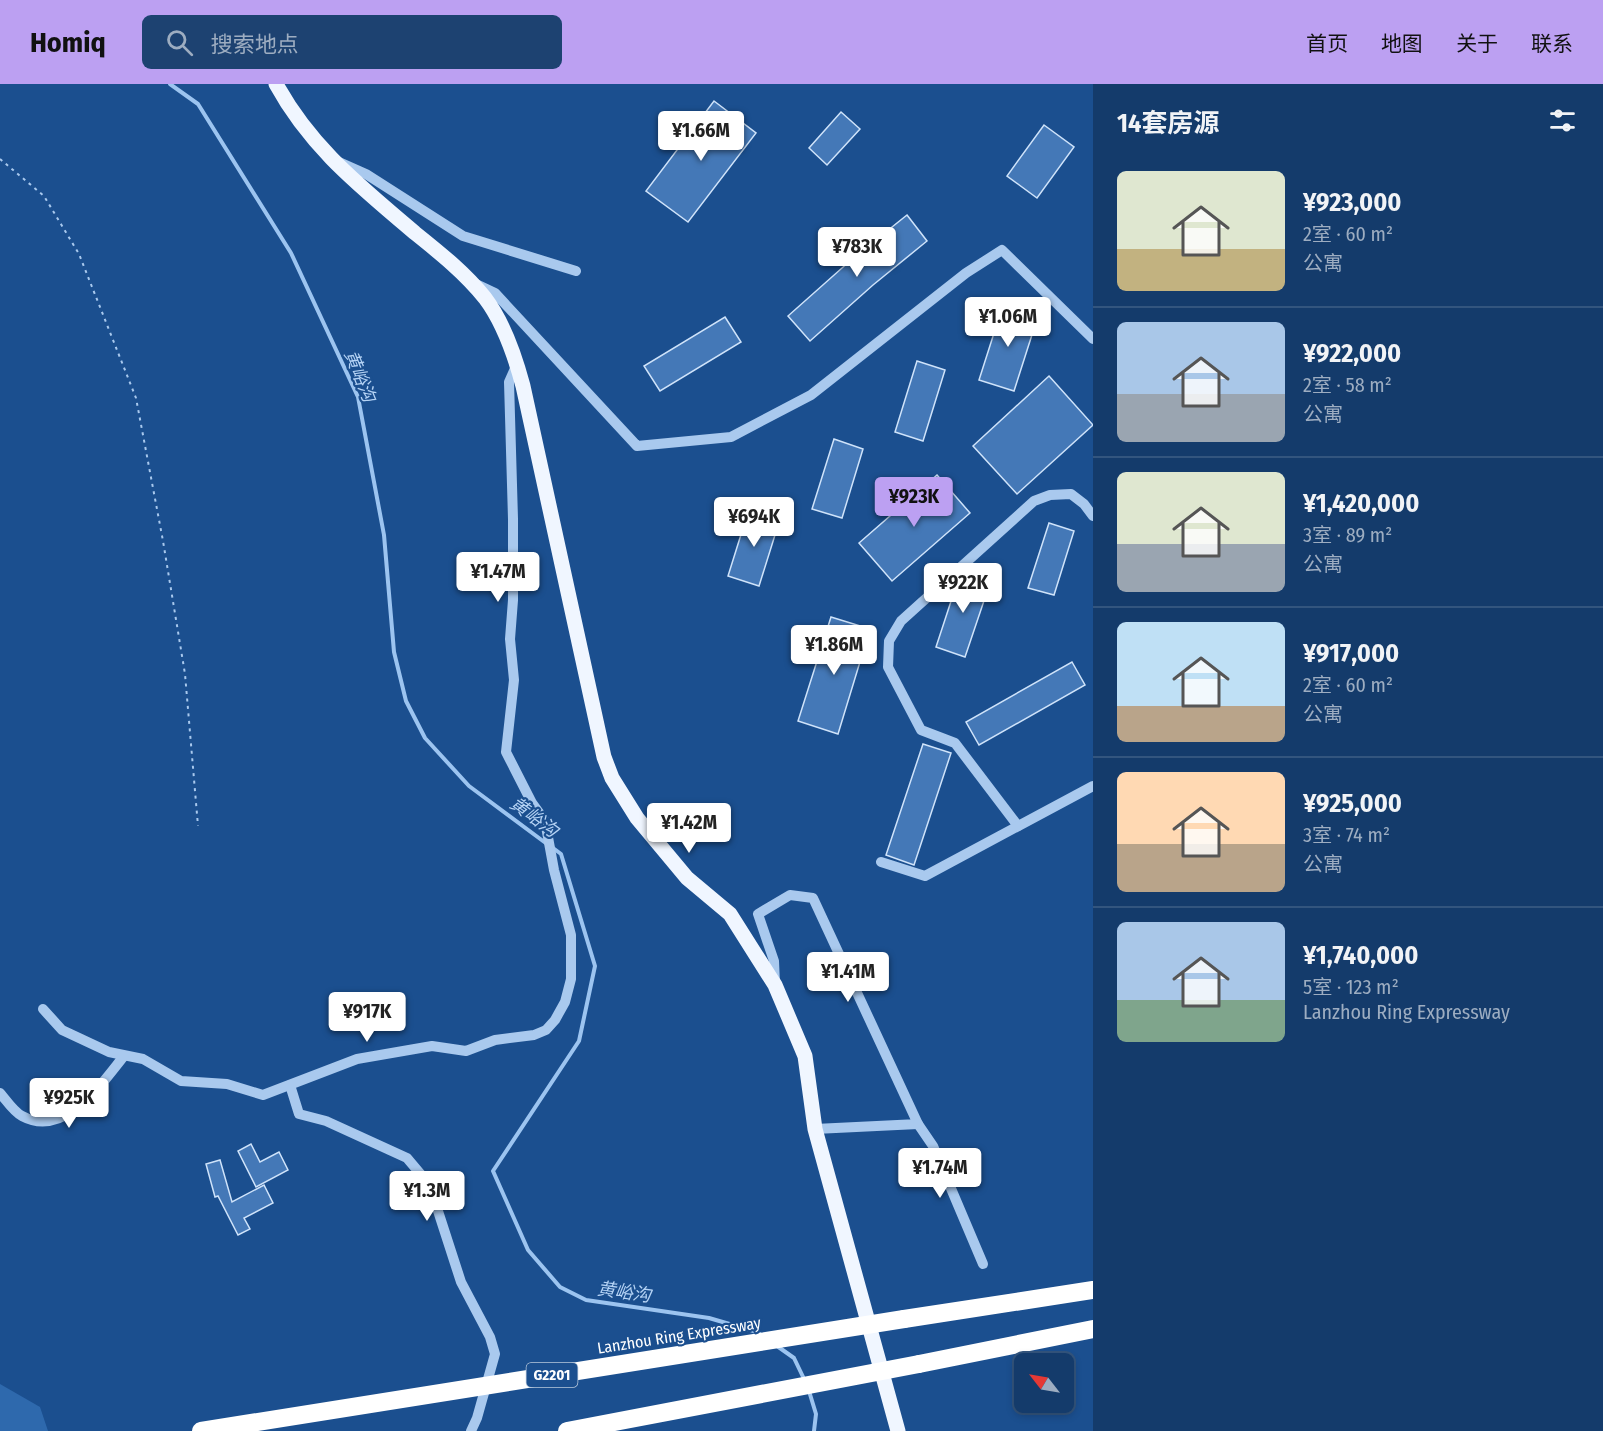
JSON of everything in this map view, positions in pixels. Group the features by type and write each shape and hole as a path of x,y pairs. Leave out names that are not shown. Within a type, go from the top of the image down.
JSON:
{"highway":[{"name":"Lanzhou Ring Expressway","path":"201,1431 1093,1290"},
{"path":"567,1431 1093,1329"}],"main road":[{"path":"276,84 293,113 330,159 456,267 486,299 497,319 517,364 604,757 612,778 638,818 687,878 730,914 775,985 805,1056 815,1129 898,1431"}],"street":[{"path":"330,159 366,174 463,236 576,271"},
{"path":"470,282 495,293 637,446 730,437 811,395 966,273 1002,250 1093,339"},
{"path":"43,1009 62,1030 109,1052 143,1059 181,1081 226,1084 263,1095 357,1059 432,1046 465,1051 495,1040 534,1035 546,1030 555,1020 565,1002 572,979 572,935 554,870 545,821 532,803 506,752 514,680 510,639 513,600 513,519 508,382 517,364"},
{"path":"1018,826 955,743 921,730 888,667 889,641 901,621 1034,501 1050,495 1071,494 1084,504 1093,516"},
{"path":"880,862 925,876 1093,786"},
{"path":"775,985 774,961 758,914 790,895 813,898 918,1124 933,1146 983,1264"},
{"path":"0,1093 21,1116 43,1122 63,1117 88,1100 124,1056"},
{"path":"290,1085 298,1114 326,1121 407,1158 423,1177 438,1211 461,1282 490,1337 495,1354 477,1418 471,1431"},
{"path":"815,1129 918,1124"}],"path":[{"path":"0,159 44,196 79,254 136,398 185,674 198,826"}],"shaded area":[{"path":"0,1384 40,1407 48,1431 0,1431"}],"building":[{"path":"714,101 756,133 688,222 646,191"},
{"path":"841,112 860,129 827,165 809,148"},
{"path":"1044,125 1074,147 1037,198 1007,176"},
{"path":"907,215 927,241 810,341 788,316 851,260"},
{"path":"1003,305 1038,316 1014,391 979,380"},
{"path":"725,317 741,342 660,391 644,366"},
{"path":"917,361 945,370 923,441 895,432"},
{"path":"1049,376 1093,425 1017,494 973,446"},
{"path":"834,439 863,449 842,518 812,509"},
{"path":"937,475 970,513 892,581 859,543"},
{"path":"749,509 780,519 759,586 728,576"},
{"path":"1049,523 1074,531 1054,595 1028,588"},
{"path":"966,572 991,580 965,657 936,647 958,580"},
{"path":"831,617 870,629 838,734 798,721"},
{"path":"1072,662 1085,685 979,745 966,722"},
{"path":"923,744 951,753 914,865 886,855"},
{"path":"251,1144 260,1162 279,1152 288,1170 256,1187 238,1151"},
{"path":"220,1160 232,1202 264,1185 273,1203 244,1218 250,1229 238,1235 218,1196 215,1197 206,1164"}],"waterway":[{"name":"黄峪沟","path":"170,84 198,104 291,253 358,397 384,535 394,652 406,701 425,738 469,786 547,844"},
{"name":"黄峪沟","path":"553,848 561,854 595,966 579,1041 493,1171 528,1250 560,1287 586,1300 709,1318 761,1335"},
{"name":"黄峪沟","path":"777,1346 794,1358 805,1381"},
{"name":"黄峪沟","path":"809,1391 816,1414 814,1431"}]}
